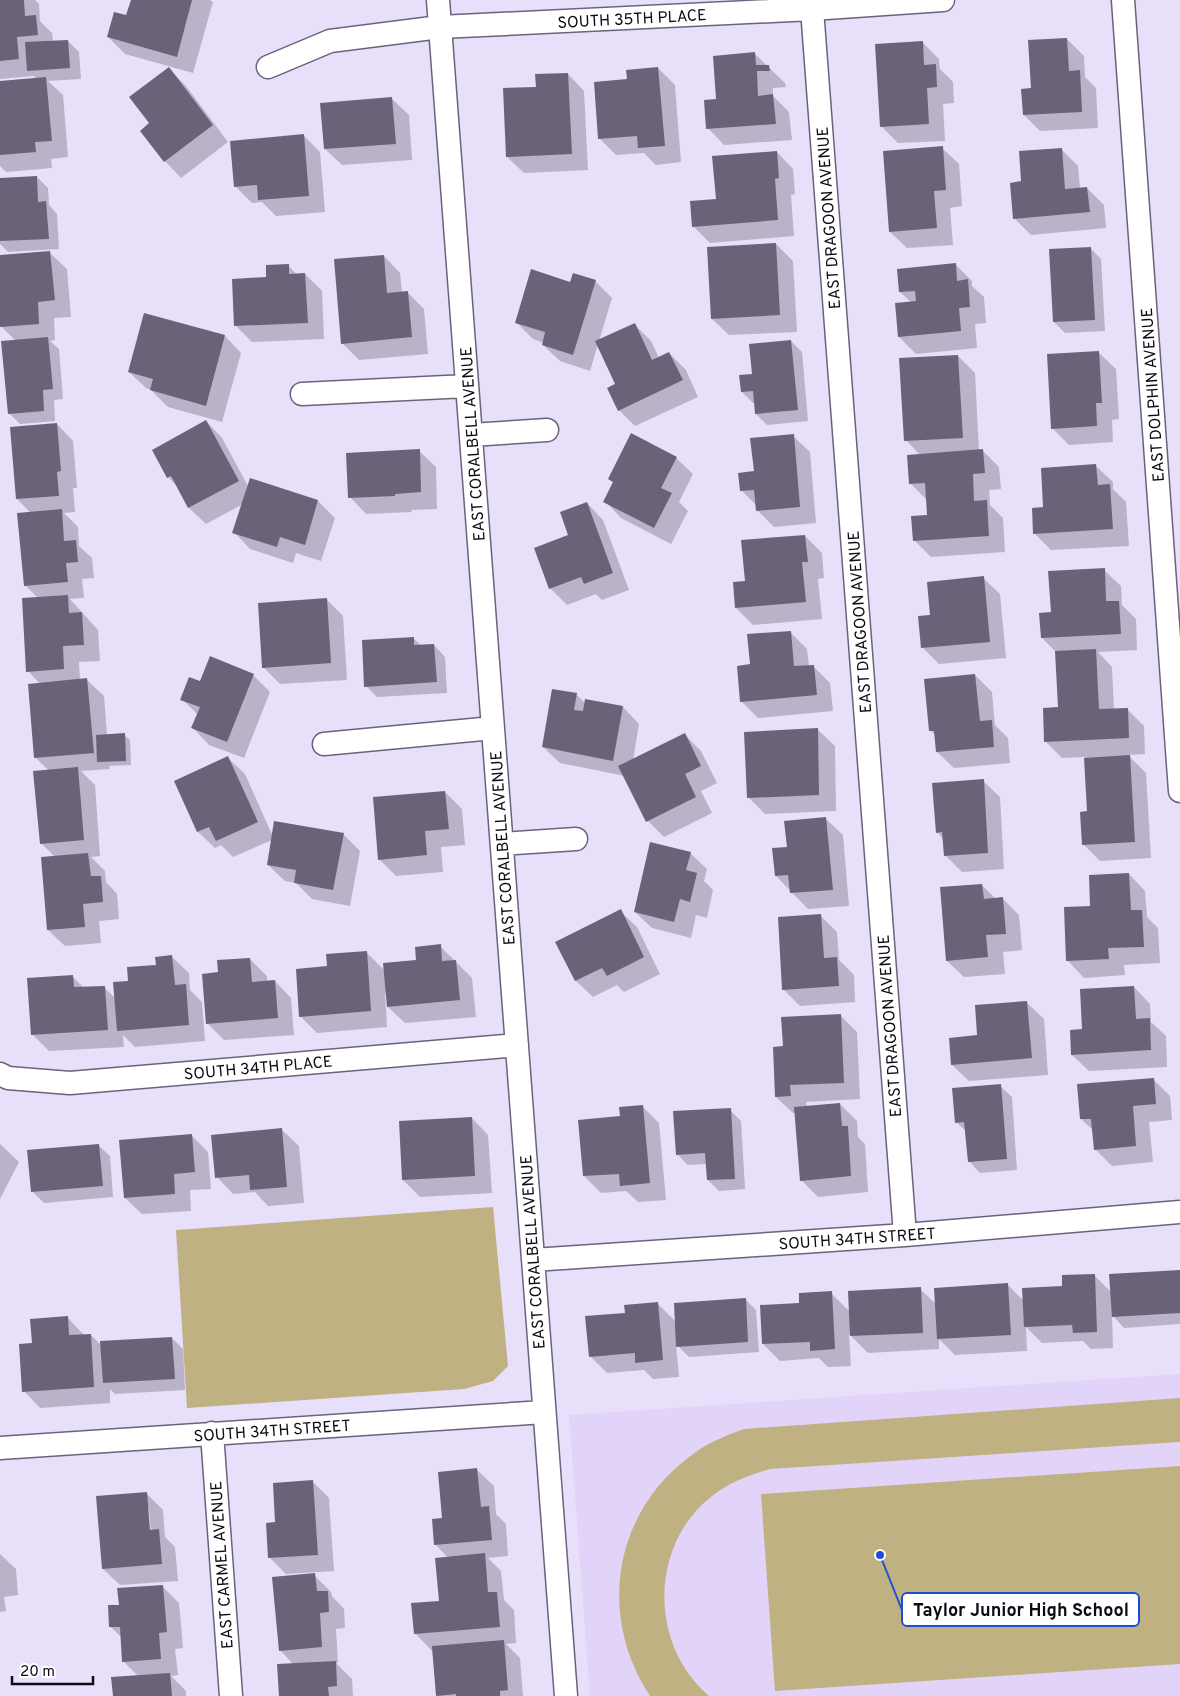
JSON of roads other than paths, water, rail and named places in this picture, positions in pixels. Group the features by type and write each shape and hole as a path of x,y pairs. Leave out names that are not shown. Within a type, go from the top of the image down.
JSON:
{"street":[{"name":"EAST CORALBELL AVENUE","path":"438,0 566,1696"},
{"name":"SOUTH 35TH PLACE","path":"268,67 330,41 440,27 812,9 943,0"},
{"name":"EAST DOLPHIN AVENUE","path":"1123,0 1180,790"},
{"name":"EAST DRAGOON AVENUE","path":"812,9 905,1234"},
{"path":"302,394 467,386"},
{"path":"471,435 547,430"},
{"path":"324,744 493,728"},
{"path":"502,844 576,838"},
{"name":"SOUTH 34TH PLACE","path":"0,1074 8,1078 70,1083 517,1045"},
{"name":"SOUTH 34TH STREET","path":"533,1260 905,1234 1180,1212"},
{"name":"SOUTH 34TH STREET","path":"0,1448 544,1412"},
{"name":"EAST CARMEL AVENUE","path":"212,1433 231,1696"}],"place":[{"name":"Taylor Junior High School","path":"880,1555"}]}
